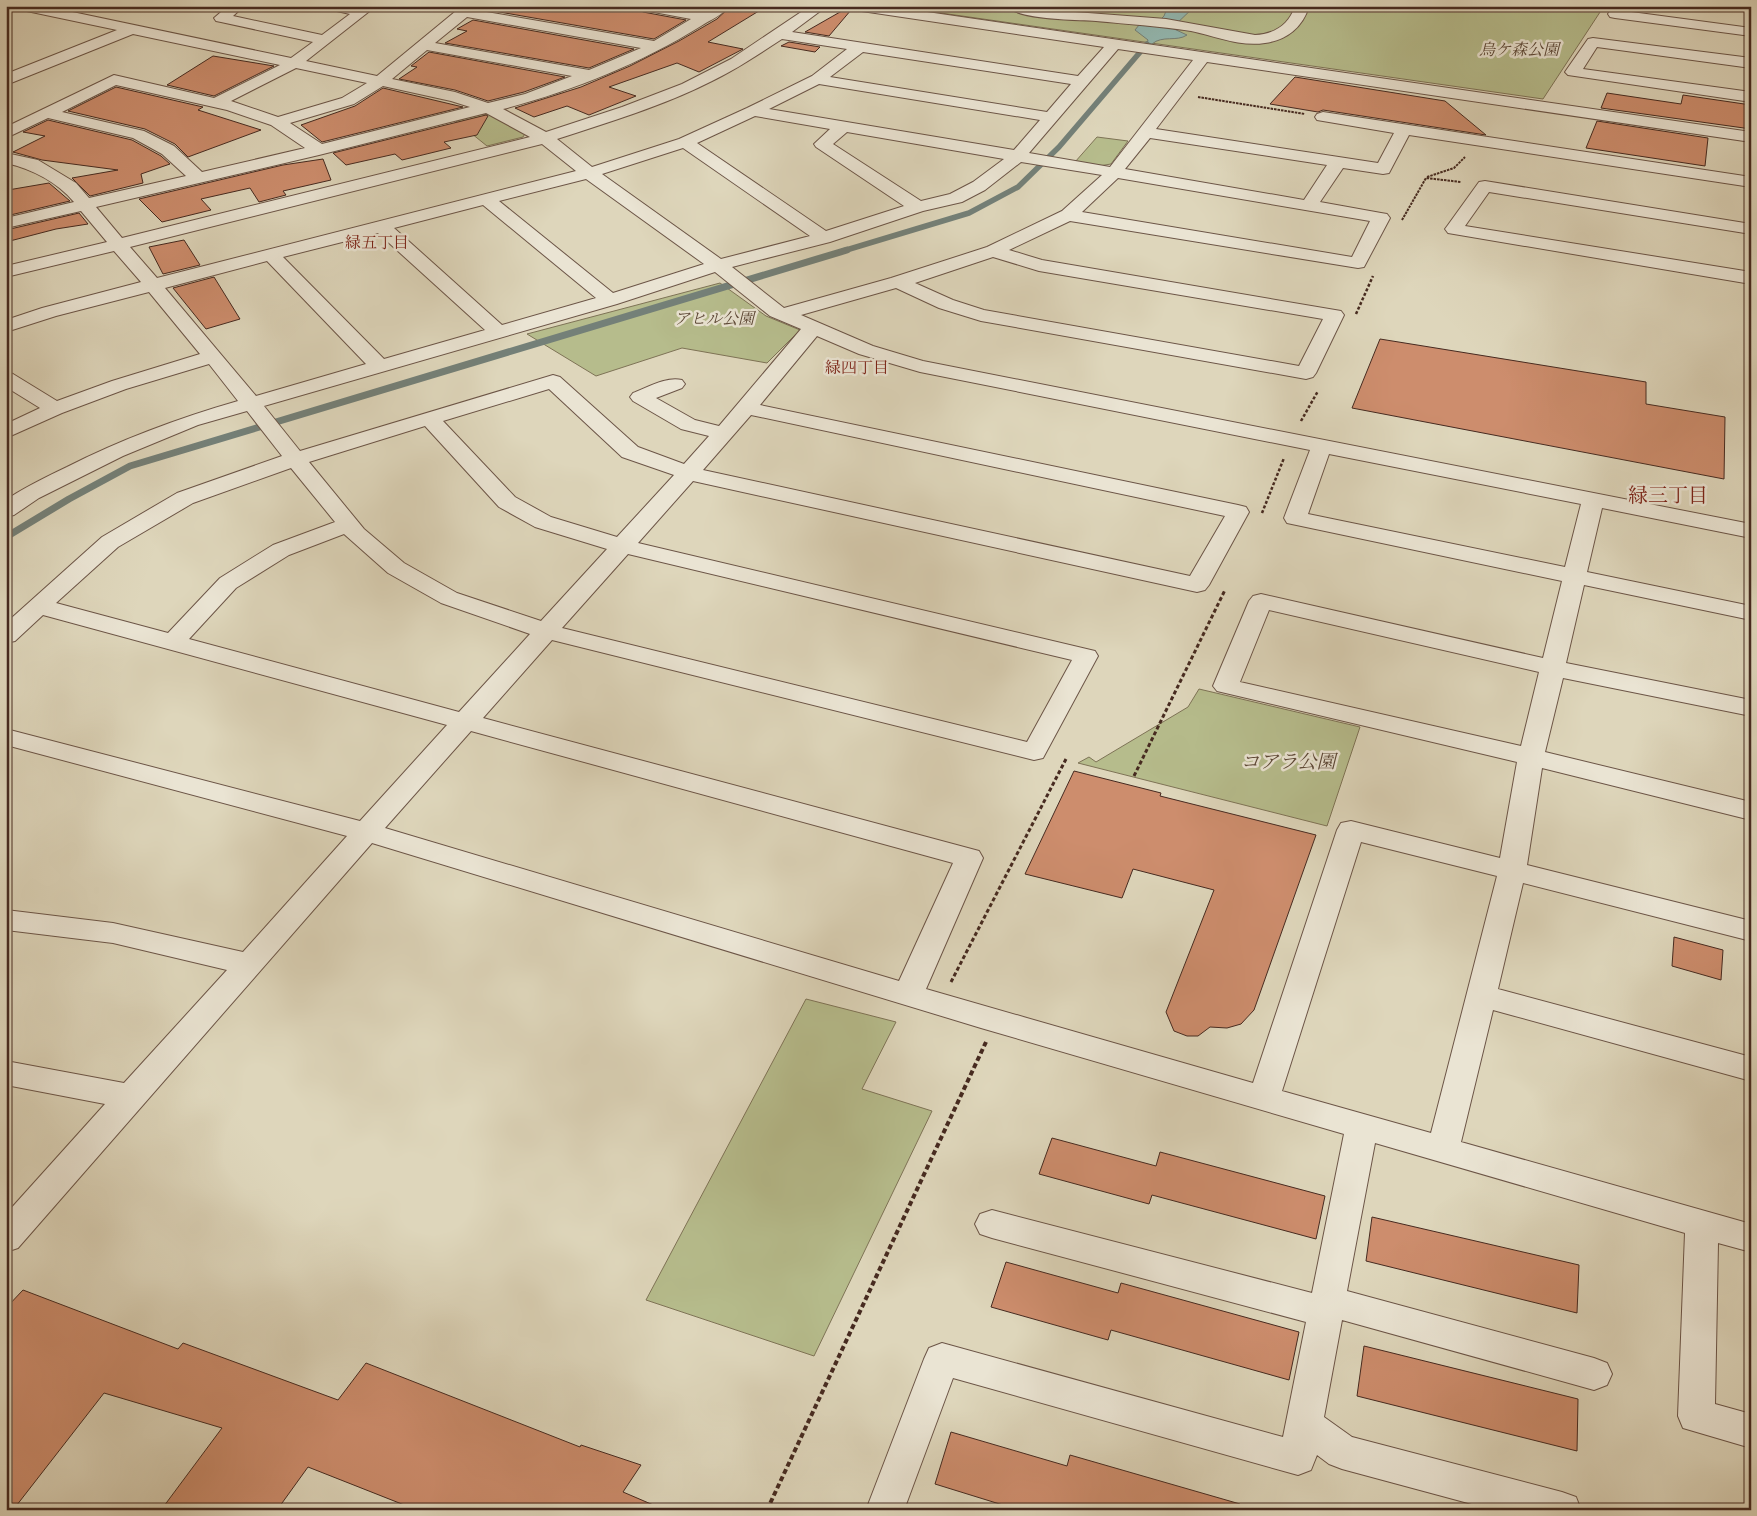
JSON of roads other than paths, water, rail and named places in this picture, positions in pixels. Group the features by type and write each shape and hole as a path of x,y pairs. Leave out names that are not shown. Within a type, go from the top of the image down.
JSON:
{"street":[{"path":"22,6 455,97 491,108 545,138 589,173 718,264 783,314 866,350 920,366 1751,531"},
{"path":"238,6 221,18 325,40"},
{"path":"333,6 366,9"},
{"path":"643,6 704,17"},
{"path":"6,223 319,150 530,97 590,75 655,46 722,6"},
{"path":"6,272 545,138 610,117 707,77 820,6"},
{"path":"855,6 905,9 1114,44 1751,137"},
{"path":"1014,6 1058,16 1139,21 1192,28 1243,38 1264,39 1277,36 1287,30 1294,23 1302,6"},
{"path":"1139,21 1153,6"},
{"path":"1620,6 1615,14 1751,32"},
{"path":"216,102 293,64 366,9"},
{"path":"277,122 348,101 379,82 468,9 655,46"},
{"path":"6,80 130,30"},
{"path":"778,34 1081,81"},
{"path":"1751,63 1593,42 1573,72 1751,97"},
{"path":"423,44 590,75"},
{"path":"6,510 31,493 124,448 191,421 610,300 718,264 824,238 918,206 956,198 972,190 1017,156 1114,44"},
{"path":"6,326 49,312 589,173 685,142 817,80 860,47"},
{"path":"783,314 898,282 993,251 1068,215 1114,173 1203,57"},
{"path":"6,133 114,80 216,102 277,122 319,150"},
{"path":"817,80 1050,117"},
{"path":"1516,146 1542,108"},
{"path":"753,111 1381,218 1358,263 1068,215"},
{"path":"46,113 138,134 168,150 198,178"},
{"path":"1323,116 1751,182"},
{"path":"843,127 822,144 918,206"},
{"path":"1145,132 1383,169 1404,129"},
{"path":"685,142 824,238"},
{"path":"6,158 32,164 70,187 213,356 356,534 396,568 449,598 546,631 1034,752 1086,656 622,546 543,522 507,502 429,418"},
{"path":"1309,206 1338,162"},
{"path":"1751,228 1485,186 1454,230 1751,278"},
{"path":"487,200 610,300"},
{"path":"382,227 498,332"},
{"path":"898,282 946,304 981,315 1306,374 1334,315 1039,265 993,251"},
{"path":"271,254 380,367"},
{"path":"6,1238 465,721 724,433 813,328"},
{"path":"6,432 55,409 118,385 213,356"},
{"path":"6,378 55,409"},
{"path":"6,636 110,542 185,498 295,458 553,381 630,452 688,473 1197,585 1238,512 746,408"},
{"path":"675,384 640,397 688,425 724,433"},
{"path":"1322,445 1295,518 1751,613"},
{"path":"6,489 31,493"},
{"path":"1443,1148 1512,872 1531,757 1594,500"},
{"path":"172,642 228,583 281,550 350,526"},
{"path":"1751,708 1552,668 1261,601 1226,686 1751,810"},
{"path":"38,606 969,858 908,995"},
{"path":"6,738 366,832 996,1022 1443,1148 1751,1238"},
{"path":"1264,1097 1351,830 1751,931"},
{"path":"6,920 113,932 249,964"},
{"path":"1481,996 1751,1069"},
{"path":"6,1073 131,1097"},
{"path":"885,1510 942,1358 1298,1458 1362,1125"},
{"path":"992,1224 1594,1374"},
{"path":"1702,1224 1696,1416 1751,1431"},
{"path":"1304,1424 1342,1452 1562,1510"}],"water":[{"path":"1168,6 1195,6 1172,28 1187,35 1156,41 1152,44 1147,43 1148,40 1135,30 1139,25 1154,26 1164,16"}],"waterway":[{"path":"843,251 969,213 1018,187 1059,147 1147,44"},
{"path":"6,537 69,499 130,466 847,250"}],"district":[{"name":"緑五丁目","path":"377,244"},
{"name":"緑四丁目","path":"857,369"},
{"name":"緑三丁目","path":"1668,496"}],"park label":[{"name":"烏ケ森公園","path":"1519,51"},
{"name":"アヒル公園","path":"714,320"},
{"name":"コアラ公園","path":"1288,763"}]}
